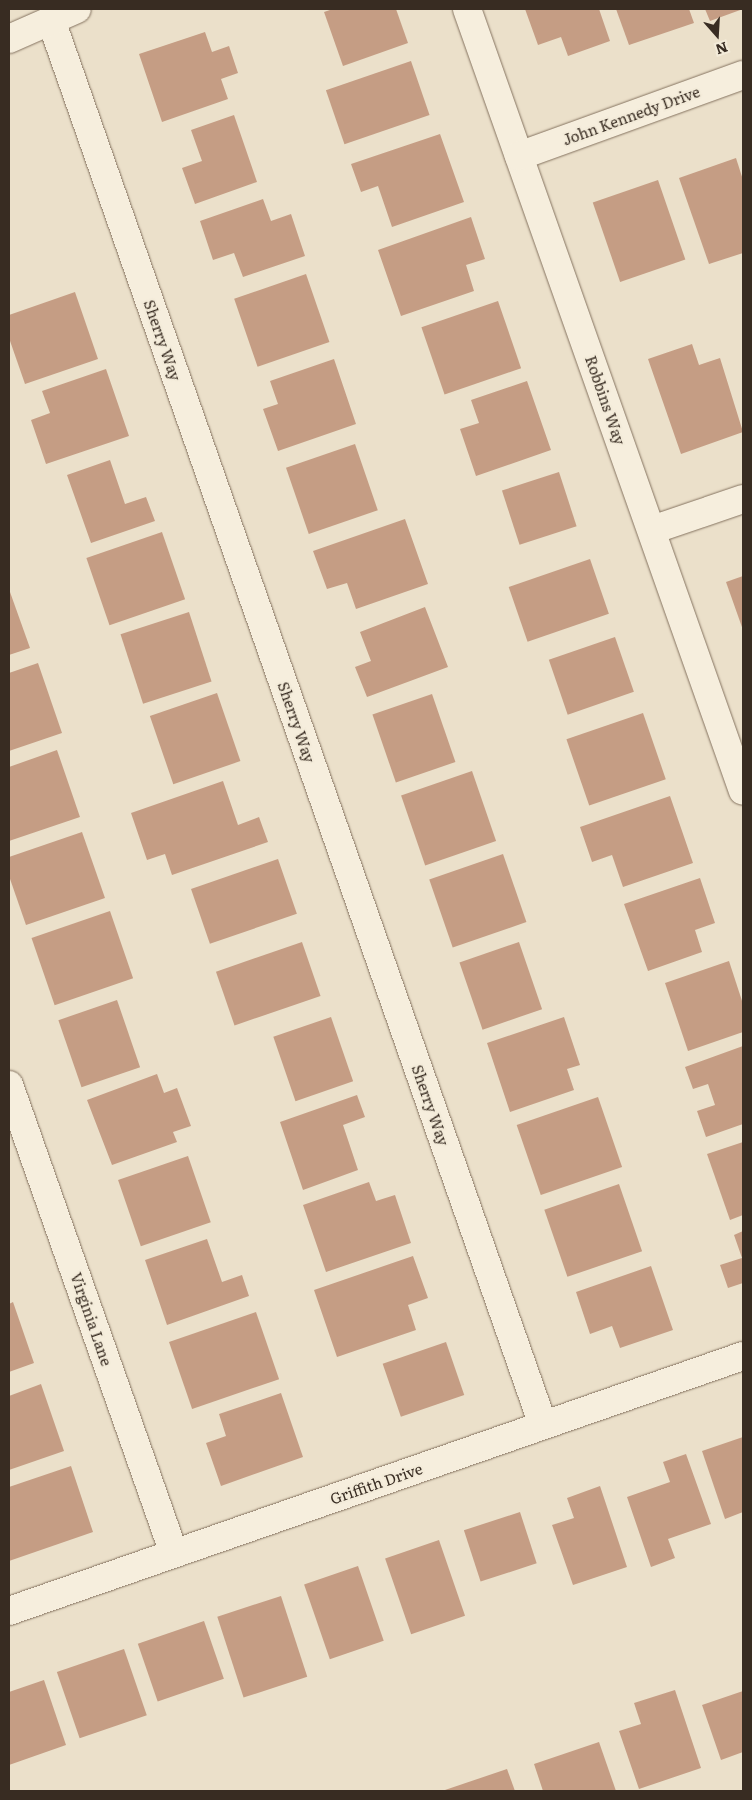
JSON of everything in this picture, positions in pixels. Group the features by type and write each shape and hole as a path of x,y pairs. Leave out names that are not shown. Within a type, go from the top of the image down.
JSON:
{"street":[{"path":"9,40 77,9"},
{"name":"Robbins Way","path":"467,9 743,791"},
{"name":"Sherry Way","path":"50,20 543,1425"},
{"name":"John Kennedy Drive","path":"519,156 743,75"},
{"path":"652,530 743,500"},
{"name":"Virginia Lane","path":"9,1085 174,1554"},
{"name":"Griffith Drive","path":"9,1611 743,1356"}],"building":[{"path":"333,9 396,9 408,43 343,66 324,12"},
{"path":"525,9 599,9 610,41 568,56 561,37 538,45"},
{"path":"616,9 689,9 694,23 629,45"},
{"path":"705,9 743,9 710,21"},
{"path":"205,32 212,52 229,46 238,73 221,79 228,99 162,122 139,54"},
{"path":"411,61 430,115 344,144 326,90"},
{"path":"234,115 257,182 195,204 182,168 202,161 191,130"},
{"path":"440,134 464,202 392,227 378,186 361,192 351,164"},
{"path":"736,158 743,180 743,253 709,264 679,178"},
{"path":"658,180 685,259 620,282 593,202"},
{"path":"263,199 271,221 291,214 305,256 243,277 234,253 213,260 200,221"},
{"path":"471,217 485,259 466,265 474,291 401,316 378,250"},
{"path":"306,274 329,342 258,367 234,299"},
{"path":"75,292 98,359 25,384 9,338 9,315"},
{"path":"498,301 521,368 445,395 421,327"},
{"path":"692,344 699,365 720,358 743,432 681,454 648,359"},
{"path":"334,359 356,424 278,451 263,409 278,404 270,381"},
{"path":"106,369 129,436 46,464 31,420 50,413 42,391"},
{"path":"527,381 551,450 476,476 460,429 479,423 471,400"},
{"path":"355,444 378,510 309,534 286,468"},
{"path":"110,460 125,504 146,497 155,521 91,543 67,475"},
{"path":"559,472 577,526 520,545 502,491"},
{"path":"405,519 428,584 356,609 347,583 327,589 313,551"},
{"path":"162,532 185,599 109,625 86,558"},
{"path":"590,559 609,614 528,642 509,587"},
{"path":"743,576 743,630 726,582"},
{"path":"9,593 30,648 9,655"},
{"path":"425,607 448,667 367,697 355,667 371,661 360,632"},
{"path":"189,612 212,681 143,704 121,634"},
{"path":"615,637 634,692 568,715 549,660"},
{"path":"38,663 62,733 9,751 9,673"},
{"path":"217,693 240,761 173,784 150,716"},
{"path":"432,694 455,762 396,783 372,715"},
{"path":"643,713 666,779 589,806 566,739"},
{"path":"57,750 80,817 9,841 9,767"},
{"path":"472,771 496,841 425,865 401,795"},
{"path":"223,781 238,825 259,817 268,842 172,875 165,854 147,860 131,813"},
{"path":"670,796 693,863 623,887 612,855 592,862 580,827"},
{"path":"82,832 105,898 26,925 9,876 9,857"},
{"path":"503,854 526,922 453,947 429,879"},
{"path":"278,859 297,914 210,944 191,889"},
{"path":"700,878 715,923 695,930 702,952 648,971 624,904"},
{"path":"110,911 133,978 55,1005 32,938"},
{"path":"302,942 321,996 235,1026 216,972"},
{"path":"519,942 542,1009 483,1030 459,963"},
{"path":"729,961 743,1004 743,1032 688,1051 665,983"},
{"path":"117,1000 140,1067 81,1087 58,1020"},
{"path":"331,1017 353,1081 295,1101 273,1037"},
{"path":"564,1017 580,1065 567,1069 574,1090 510,1112 487,1043"},
{"path":"743,1046 743,1124 706,1137 697,1111 715,1105 708,1084 693,1089 685,1067"},
{"path":"157,1074 164,1093 177,1088 191,1126 173,1132 177,1142 112,1165 87,1100"},
{"path":"357,1095 365,1117 343,1125 358,1170 303,1190 280,1122"},
{"path":"598,1097 622,1167 541,1195 517,1125"},
{"path":"743,1142 743,1215 730,1220 707,1154"},
{"path":"188,1156 211,1222 141,1246 118,1180"},
{"path":"369,1182 376,1201 395,1195 411,1243 326,1272 303,1205"},
{"path":"619,1184 642,1251 567,1277 544,1210"},
{"path":"743,1231 743,1283 728,1288 720,1265 742,1258 734,1235"},
{"path":"207,1239 222,1282 242,1275 249,1296 167,1325 145,1260"},
{"path":"413,1256 428,1298 408,1305 416,1330 337,1357 314,1290"},
{"path":"651,1266 673,1330 620,1348 612,1326 590,1334 576,1292"},
{"path":"13,1302 34,1363 9,1372 9,1304"},
{"path":"256,1312 279,1379 192,1409 169,1342"},
{"path":"446,1342 464,1395 401,1417 383,1364"},
{"path":"41,1384 64,1451 9,1470 9,1396"},
{"path":"281,1393 303,1457 221,1486 206,1443 226,1436 219,1414"},
{"path":"743,1437 743,1512 725,1519 702,1451"},
{"path":"686,1454 711,1524 668,1539 675,1558 651,1567 627,1497 670,1482 663,1462"},
{"path":"71,1466 93,1532 9,1561 9,1487"},
{"path":"600,1486 627,1567 573,1585 552,1525 574,1518 567,1498"},
{"path":"520,1512 537,1563 481,1582 464,1530"},
{"path":"439,1540 465,1616 411,1634 385,1559"},
{"path":"358,1566 384,1641 330,1659 304,1585"},
{"path":"281,1596 307,1677 244,1698 217,1617"},
{"path":"204,1621 224,1679 158,1701 138,1644"},
{"path":"124,1649 147,1715 80,1738 57,1672"},
{"path":"44,1680 66,1745 9,1765 9,1692"},
{"path":"675,1690 701,1768 639,1789 619,1731 641,1724 634,1703"},
{"path":"743,1691 743,1752 721,1760 702,1705"},
{"path":"599,1742 616,1791 543,1791 534,1764"},
{"path":"507,1769 515,1791 442,1791"}]}
